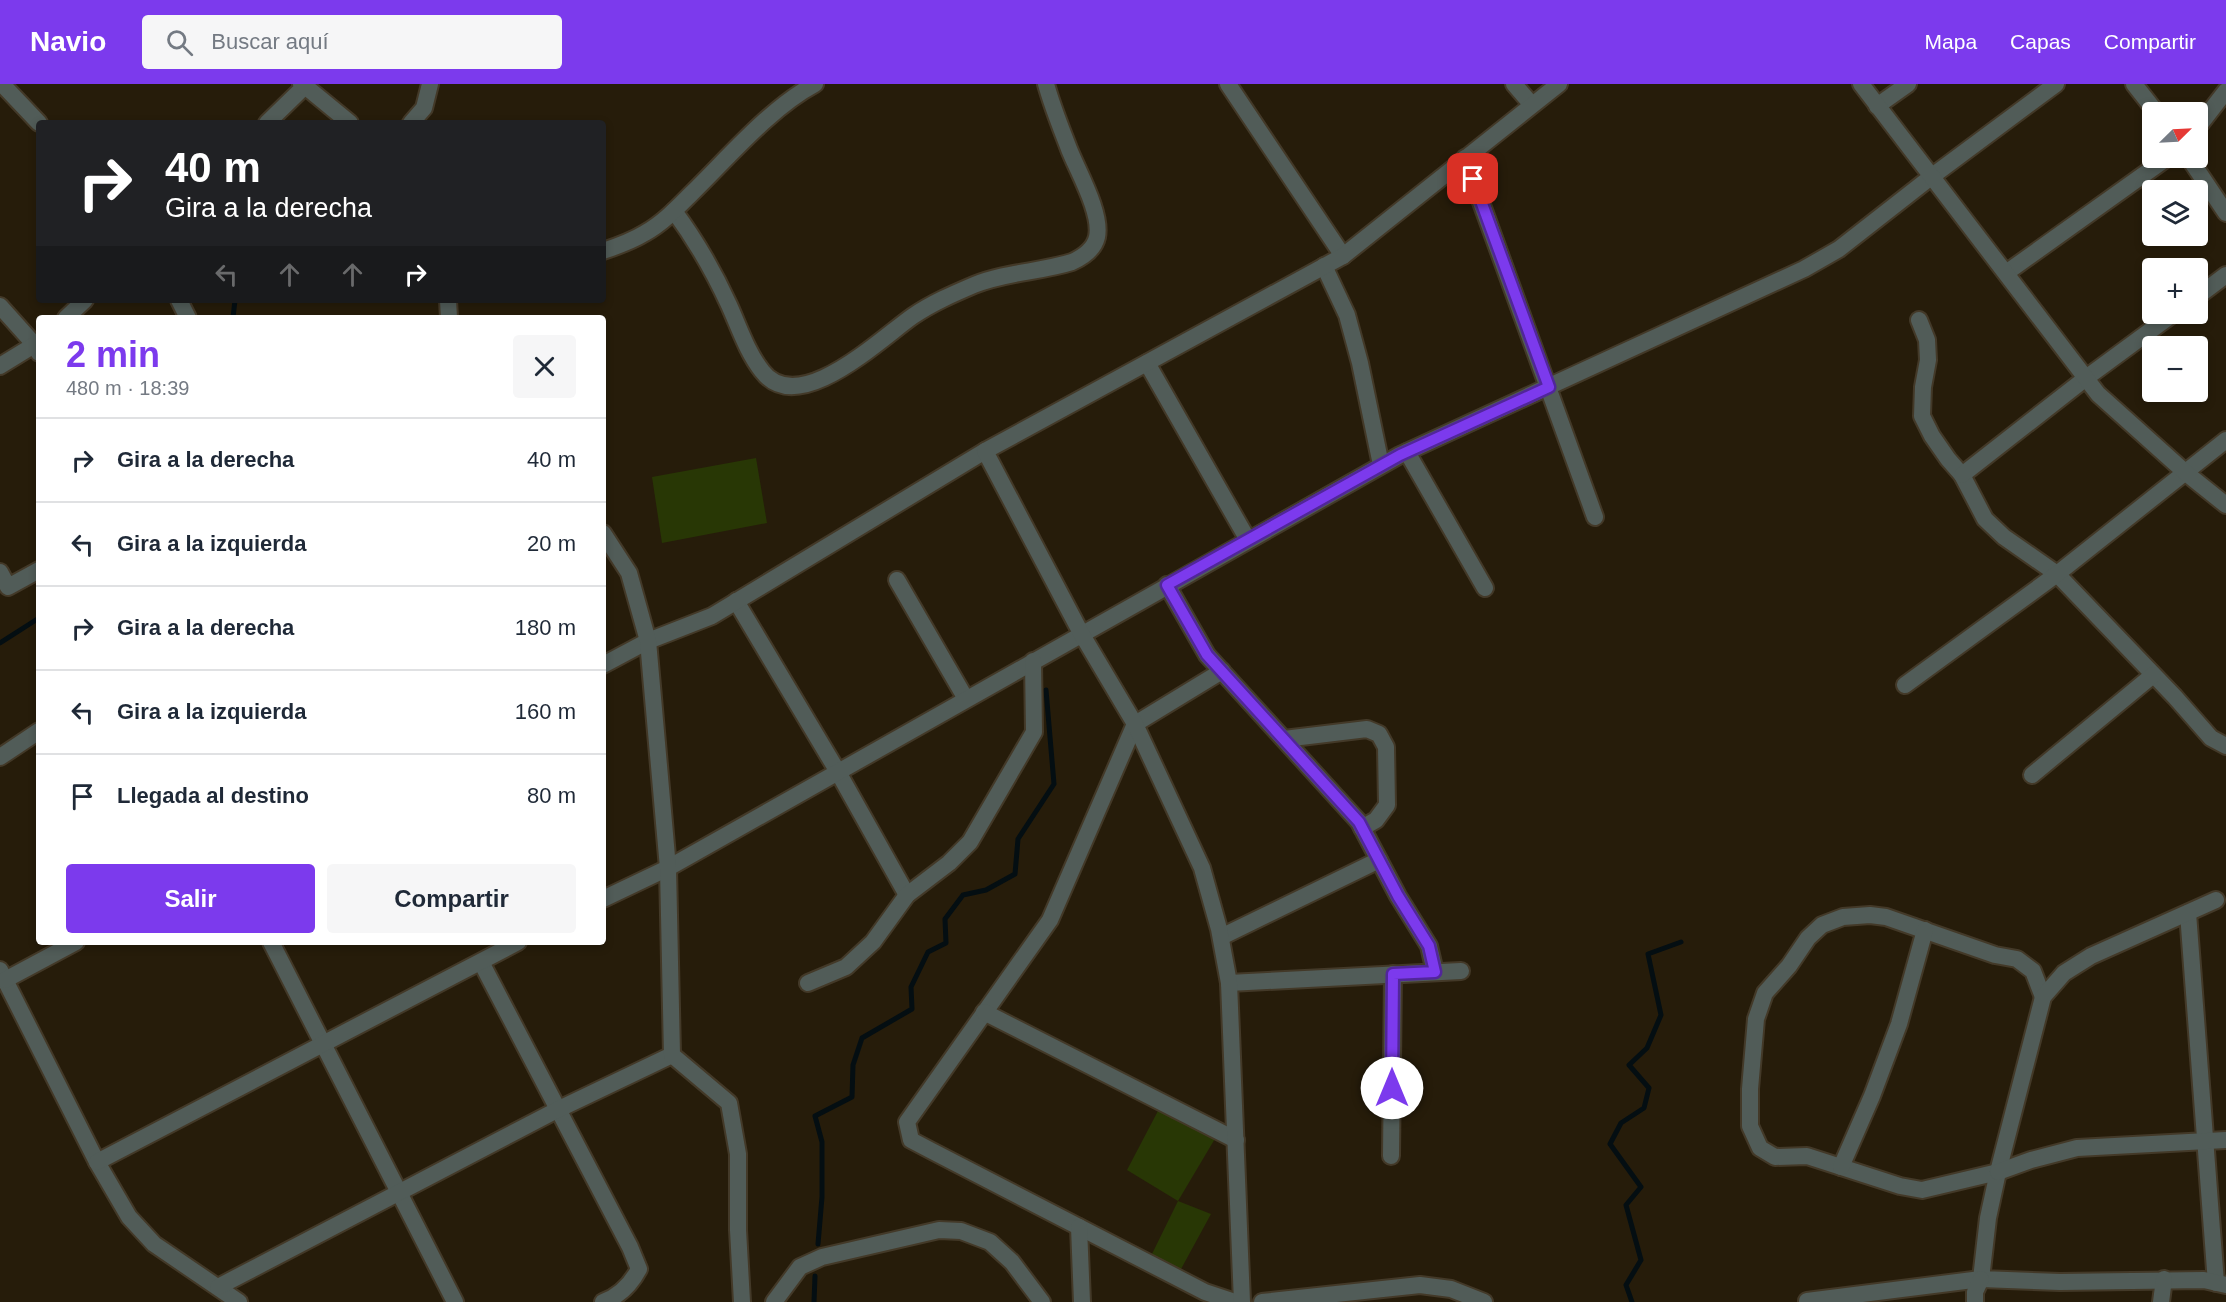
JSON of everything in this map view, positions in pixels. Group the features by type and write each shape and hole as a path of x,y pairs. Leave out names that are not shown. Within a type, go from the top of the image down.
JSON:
{"street":[{"path":"2,84 36,120"},
{"path":"414,120 424,108 430,84"},
{"path":"606,250 625,244 647,232 674,211 770,117 799,93 815,84"},
{"path":"674,211 700,246 747,347 762,371 771,380 783,386 798,387 817,382 835,372 916,314 944,298 1000,276 1072,262 1091,250 1097,238 1094,213 1054,111 1046,84"},
{"path":"1228,84 1343,256"},
{"path":"1514,84 1532,105"},
{"path":"606,663 648,642 712,616 985,451 1343,256 1559,84"},
{"path":"1861,84 2098,394 2186,473 2226,505"},
{"path":"1877,106 1908,84"},
{"path":"606,898 668,868 1381,465 1804,269 1839,249 2056,84"},
{"path":"2134,84 2148,102"},
{"path":"270,120 304,85 346,120"},
{"path":"2208,114 2226,91"},
{"path":"1465,158 1595,517"},
{"path":"2006,273 2153,168"},
{"path":"2196,168 2226,213"},
{"path":"1324,266 1347,315 1360,363 1381,465"},
{"path":"2208,288 2226,275"},
{"path":"69,315 82,303"},
{"path":"0,306 36,344"},
{"path":"1919,320 1927,340 1928,360 1923,387 1922,416 1932,436 1962,475 1985,519 2004,537 2057,574 2211,738 2226,747"},
{"path":"1962,475 2159,324"},
{"path":"0,366 36,347"},
{"path":"1147,363 1248,540"},
{"path":"1905,685 2057,574 2226,440"},
{"path":"985,451 1081,633 1135,724 1202,868 1221,938 1229,982 1242,1302"},
{"path":"1407,452 1485,588"},
{"path":"606,538 629,573 648,642 668,868 672,1055 729,1104 738,1154 738,1230 742,1302"},
{"path":"0,572 8,587 36,572"},
{"path":"897,580 966,699"},
{"path":"1167,585 1207,655 1362,828 1398,896 1429,946 1435,972"},
{"path":"736,601 838,772 907,895"},
{"path":"808,982 846,967 873,942 907,895 949,863 970,842 1034,732 1033,661"},
{"path":"1222,671 1135,724 1050,920 907,1122 911,1140 1205,1292 1235,1302"},
{"path":"2032,775 2153,675"},
{"path":"1284,739 1367,729 1379,734 1386,747 1387,805 1376,820 1362,828"},
{"path":"0,757 36,733"},
{"path":"1221,938 1379,860"},
{"path":"1974,1302 1975,1292 1981,1278 1988,1218 1998,1172 2043,997 2064,973 2091,956 2216,900"},
{"path":"1807,1301 1981,1278 2060,1282 2204,1280 2221,1284 2205,1141 2188,914"},
{"path":"2043,997 2033,971 2017,959 1995,955 1886,917 1870,915 1843,917 1822,925 1808,938 1790,966 1765,993 1756,1019 1750,1089 1750,1126 1760,1148 1774,1157 1807,1155 1900,1186 1922,1190 1998,1172 2031,1160 2077,1148 2226,1140"},
{"path":"1841,1167 1872,1096 1899,1024 1925,930"},
{"path":"69,945 3,975 97,1162 129,1217 154,1244 239,1302"},
{"path":"273,945 455,1302"},
{"path":"97,1162 512,945"},
{"path":"481,962 630,1247 639,1269 632,1283 611,1299 603,1302"},
{"path":"1229,982 1461,971"},
{"path":"1391,1156 1393,974"},
{"path":"984,1012 1236,1140"},
{"path":"218,1287 557,1110 672,1055"},
{"path":"1079,1227 1082,1302"},
{"path":"774,1302 800,1267 822,1257 939,1230 961,1231 990,1242 1012,1262 1042,1302"},
{"path":"2161,1302 2164,1279"},
{"path":"1262,1302 1420,1285 1451,1289 1484,1302"}],"green space":[{"path":"756,458 767,523 662,543 652,477"},
{"path":"1159,1109 1216,1137 1178,1201 1127,1170"},
{"path":"1178,1201 1211,1214 1181,1269 1151,1256"}],"waterway":[{"path":"233,315 235,303"},
{"path":"0,643 36,620"},
{"path":"818,1244 822,1197 822,1142 815,1116 852,1097 853,1065 862,1038 912,1009 911,987 928,952 946,943 945,919 963,895 986,890 1015,874 1018,839 1054,784 1046,690"},
{"path":"1632,1302 1626,1285 1641,1260 1626,1205 1641,1187 1610,1144 1621,1123 1644,1108 1649,1088 1629,1065 1647,1048 1661,1015 1648,954 1681,942"},
{"path":"814,1302 815,1276"}],"route":[{"path":"1392,1088 1393,974 1435,972 1429,946 1398,896 1359,822 1207,655 1167,585 1400,455 1549,387 1473,179"}]}
